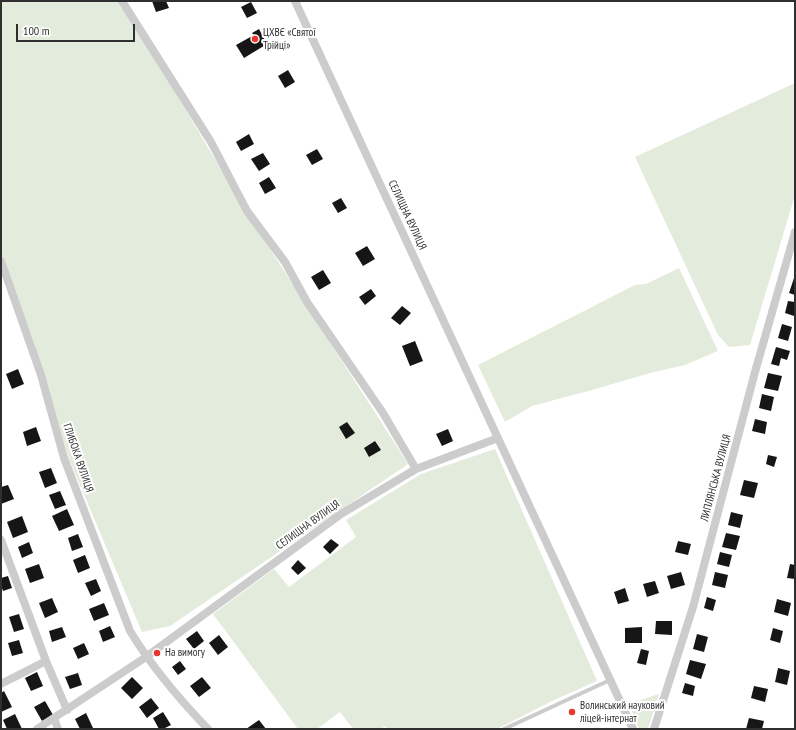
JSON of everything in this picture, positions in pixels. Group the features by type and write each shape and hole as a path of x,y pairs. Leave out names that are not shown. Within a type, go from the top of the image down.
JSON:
{"street":[{"path":"122,1 211,142 247,211 285,262 307,302 383,413 416,470"},
{"name":"СЕЛИЩНА ВУЛИЦЯ","path":"295,1 633,729"},
{"name":"ЛИПЛЯНСЬКА ВУЛИЦЯ","path":"654,729 693,608 755,372 795,232"},
{"name":"ГЛИБОКА ВУЛИЦЯ","path":"1,261 41,375 64,458 130,631 146,657"},
{"name":"СЕЛИЩНА ВУЛИЦЯ","path":"37,729 146,657 341,514 416,470 498,438"},
{"path":"1,540 46,661 67,710"},
{"path":"146,657 189,710 208,729"},
{"path":"1,684 46,661"},
{"path":"54,718 58,729"}],"lane":[{"path":"504,729 610,680"}],"green space":[{"path":"1,1 121,1 245,210 408,464 170,626 142,632 69,459 33,340 1,254"},
{"path":"795,83 795,195 750,345 729,347 718,335 635,157"},
{"path":"679,268 718,351 685,365 650,373 532,406 505,422 478,365 635,285 646,284"},
{"path":"495,449 597,681 552,701 497,729 387,729 385,726 381,729 353,729 340,712 317,729 298,729 213,614 274,569 289,587 356,537 346,520 421,474"},
{"path":"659,694 648,729 639,729 629,704"}],"building":[{"path":"152,1 166,1 169,8 156,12"},
{"path":"251,2 257,13 247,18 241,7"},
{"name":"ЦХВЄ «Святої Трійці»","path":"259,29 267,44 244,58 236,45 254,35 252,33"},
{"path":"288,70 295,82 285,88 278,76"},
{"path":"249,134 254,144 241,151 236,142"},
{"path":"317,149 323,159 312,165 306,155"},
{"path":"263,153 270,164 259,171 251,159"},
{"path":"269,177 276,188 265,194 259,183"},
{"path":"341,198 347,208 338,213 332,203"},
{"path":"367,246 375,259 363,266 355,253"},
{"path":"323,270 331,283 319,290 311,277"},
{"path":"795,278 795,295 789,293"},
{"path":"371,289 376,296 365,305 359,297"},
{"path":"788,301 795,302 794,316 785,313"},
{"path":"402,306 411,313 400,325 391,318"},
{"path":"782,324 792,327 788,341 778,338"},
{"path":"415,341 423,361 410,366 402,346"},
{"path":"776,347 790,351 787,360 781,358 779,366 771,364"},
{"path":"18,369 24,384 12,389 6,374"},
{"path":"768,373 782,376 778,391 764,388"},
{"path":"762,394 774,397 771,411 759,408"},
{"path":"755,419 767,422 765,434 752,431"},
{"path":"347,422 355,433 346,439 339,427"},
{"path":"36,427 41,441 27,446 23,432"},
{"path":"448,429 453,441 442,446 436,434"},
{"path":"375,441 381,450 369,457 364,448"},
{"path":"768,455 777,457 774,467 766,464"},
{"path":"51,468 57,483 45,488 39,472"},
{"path":"744,480 758,483 754,498 740,495"},
{"path":"8,485 14,499 1,504 1,487"},
{"path":"60,491 66,505 55,509 49,495"},
{"path":"67,509 74,525 59,531 52,516"},
{"path":"731,512 743,515 740,528 728,525"},
{"path":"22,516 28,532 13,538 7,522"},
{"path":"726,533 740,536 736,550 722,547"},
{"path":"78,534 83,547 72,551 68,538"},
{"path":"331,539 339,545 330,554 323,547"},
{"path":"678,541 691,544 688,555 675,552"},
{"path":"29,542 33,553 22,558 18,547"},
{"path":"720,552 732,555 729,567 717,564"},
{"path":"85,555 90,568 78,573 73,560"},
{"path":"298,560 306,568 298,575 291,568"},
{"path":"39,564 44,578 30,583 25,569"},
{"path":"790,564 795,565 795,579 787,578"},
{"path":"681,572 685,585 671,589 667,576"},
{"path":"715,572 728,575 725,588 712,585"},
{"path":"8,576 12,588 3,591 1,578"},
{"path":"96,579 101,591 91,596 85,583"},
{"path":"655,581 659,593 647,597 643,584"},
{"path":"625,588 629,601 618,604 614,592"},
{"path":"707,597 716,600 713,611 704,608"},
{"path":"52,598 58,612 45,618 39,603"},
{"path":"777,599 791,603 788,616 774,612"},
{"path":"104,603 109,615 94,621 89,609"},
{"path":"19,614 24,629 14,632 9,617"},
{"path":"656,621 672,621 672,635 655,634"},
{"path":"110,626 115,637 103,642 99,631"},
{"path":"62,627 66,637 52,642 49,631"},
{"path":"642,627 642,643 625,643 625,628"},
{"path":"773,628 783,631 780,643 770,640"},
{"path":"197,631 204,641 194,649 186,639"},
{"path":"697,634 708,637 704,652 693,649"},
{"path":"219,635 228,647 218,655 209,643"},
{"path":"19,640 23,653 12,656 8,643"},
{"path":"84,643 89,654 78,659 73,648"},
{"path":"641,649 649,651 646,665 637,663"},
{"path":"690,660 706,664 701,679 686,674"},
{"path":"180,661 186,669 178,675 172,667"},
{"path":"778,668 790,671 787,685 775,682"},
{"path":"37,672 43,686 31,691 25,678"},
{"path":"78,673 82,685 70,689 65,677"},
{"path":"132,677 143,688 132,699 121,688"},
{"path":"202,677 211,688 199,697 190,686"},
{"path":"685,683 695,686 693,696 682,693"},
{"path":"754,686 768,689 765,702 751,698"},
{"path":"4,691 12,707 1,712 1,693"},
{"path":"151,698 159,708 147,718 139,707"},
{"path":"45,701 53,715 42,721 34,707"},
{"path":"163,712 171,725 163,729 159,729 153,718"},
{"path":"86,713 93,728 80,729 75,719"},
{"path":"15,714 22,729 7,729 3,720"},
{"path":"749,718 764,721 762,729 746,729"},
{"path":"259,720 266,729 246,729"}],"place":[{"name":"ЦХВЄ «Святої Трійці»","path":"255,39"},
{"name":"На вимогу","path":"157,653"},
{"name":"Волинський науковий ліцей-інтернат","path":"572,712"}]}
